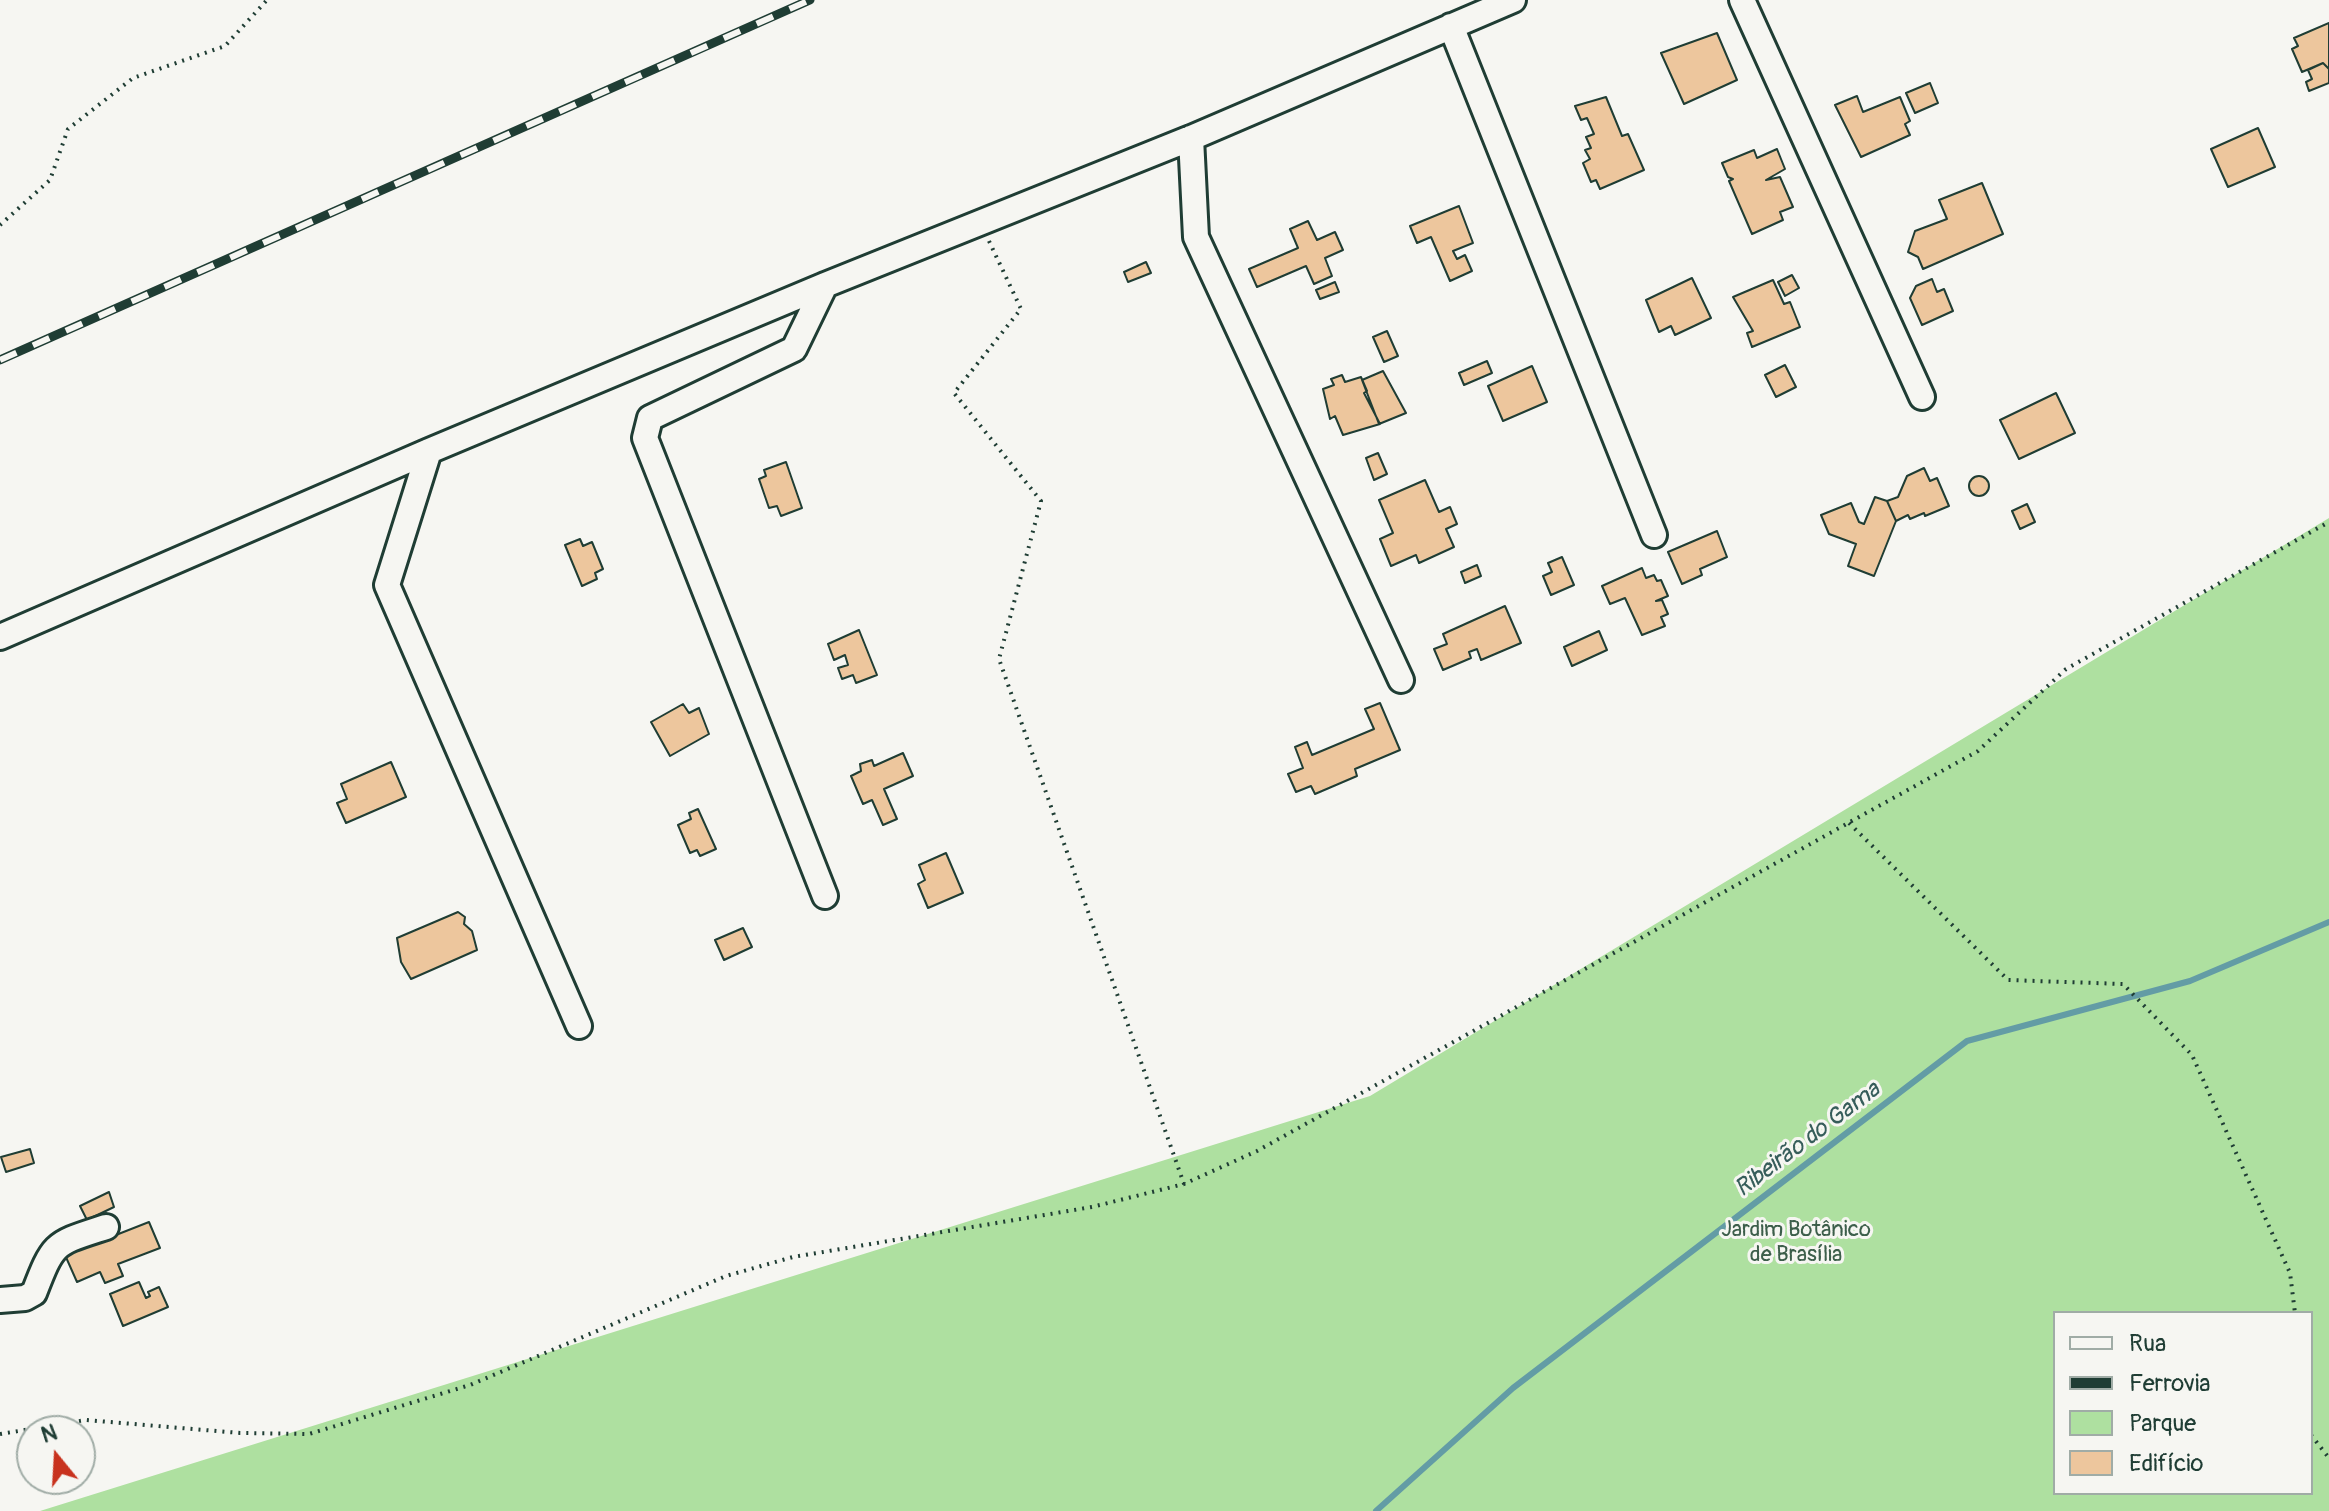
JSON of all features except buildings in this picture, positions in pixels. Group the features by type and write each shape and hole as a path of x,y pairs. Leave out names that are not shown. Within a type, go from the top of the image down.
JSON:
{"street":[{"path":"0,637 429,451 825,285 1191,138 1513,0"},
{"path":"1742,0 1922,397"},
{"path":"1451,26 1654,535"},
{"path":"1191,138 1196,237 1401,680"},
{"path":"825,285 794,349 650,418 645,438 825,896"},
{"path":"429,451 387,585 579,1026"},
{"path":"0,1300 25,1298 34,1293 50,1253 58,1243 106,1227"}],"path":[{"path":"0,225 50,180 68,129 133,78 225,46 267,0"},
{"path":"981,223 1021,309 954,393 1041,501 999,659 1184,1184"},
{"path":"0,1434 86,1420 240,1433 309,1434 470,1385 740,1272 793,1257 1092,1207 1184,1184 1284,1137 1978,751 2066,669 2329,522"},
{"path":"1849,823 2008,980 2123,984 2192,1055 2290,1273 2295,1311"},
{"path":"2313,1438 2329,1458"}],"green space":[{"name":"Jardim Botânico de Brasília","path":"2329,518 2329,1511 40,1511 1370,1096"}],"waterway":[{"name":"Ribeirão do Gama","path":"1376,1511 1513,1388 1967,1041 2190,981 2329,922"}],"railway":[{"path":"0,360 810,0"}]}
